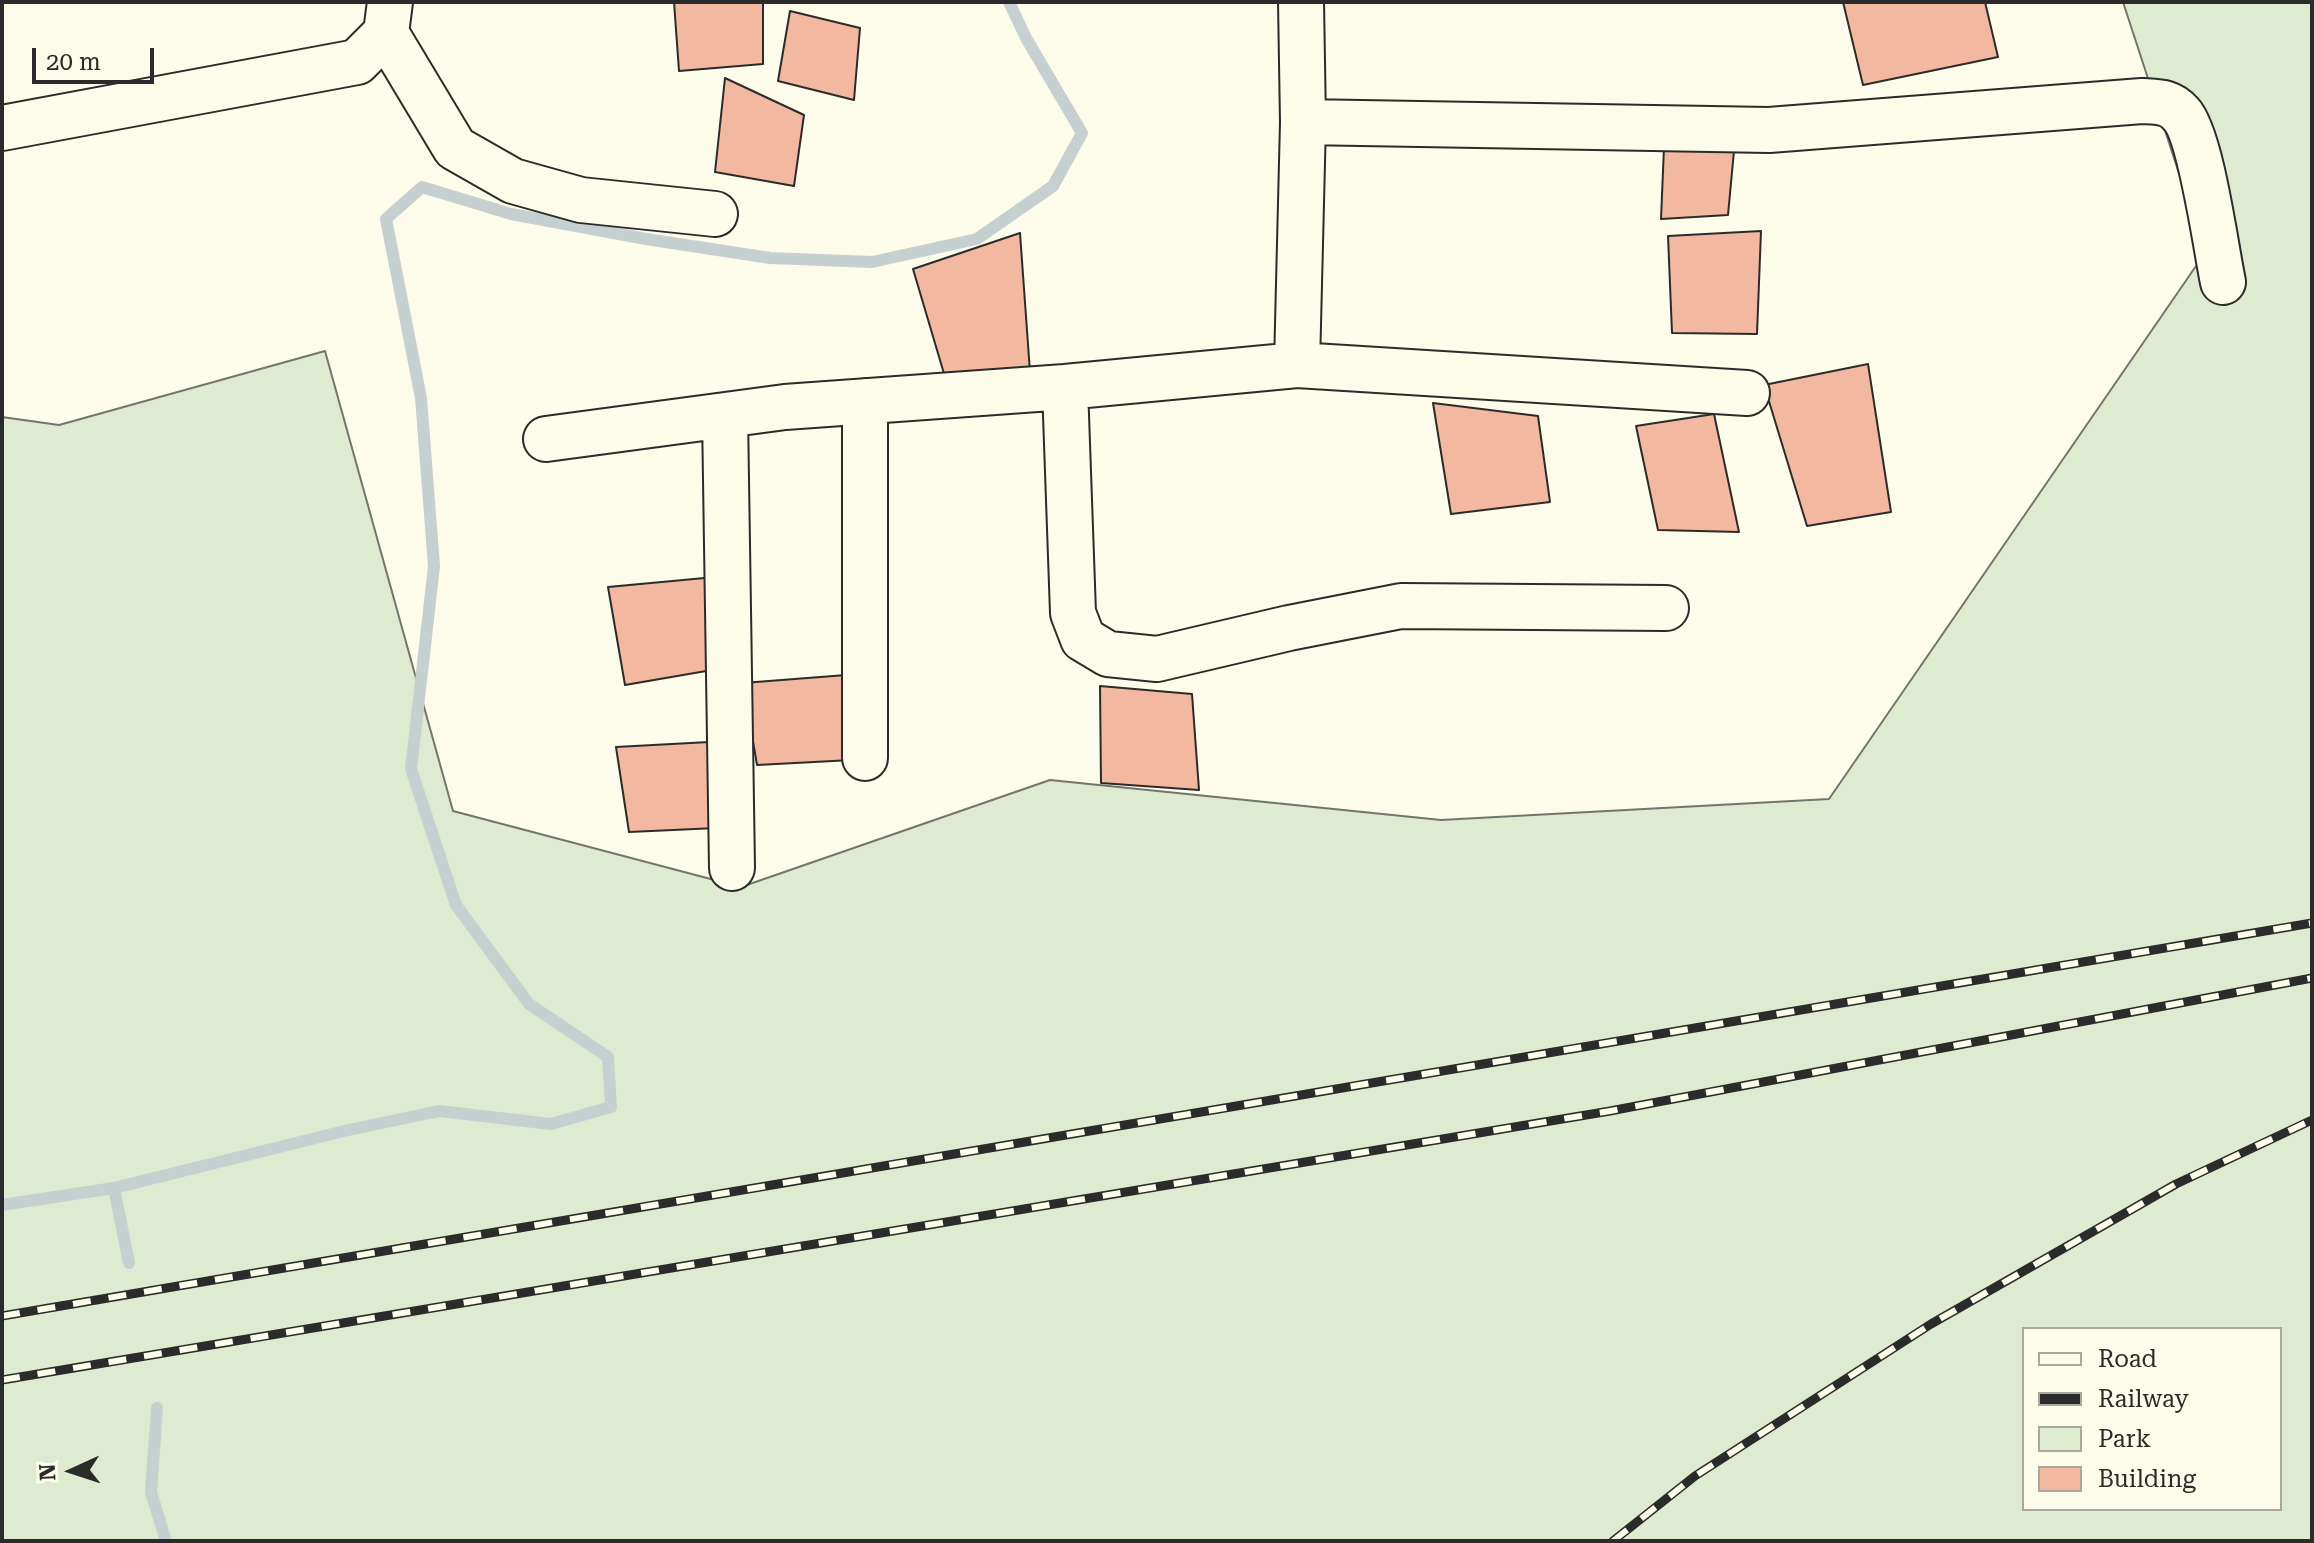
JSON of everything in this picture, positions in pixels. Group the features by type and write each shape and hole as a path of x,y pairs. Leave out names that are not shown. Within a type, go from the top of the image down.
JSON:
{"street":[{"path":"1297,365 1303,122 1301,2"},
{"path":"2,128 357,62 388,18 455,148 513,181 581,200 715,214"},
{"path":"1303,122 1769,130 2142,101 2168,102 2183,115 2195,140 2223,282"},
{"path":"546,439 785,407 1065,387 1297,365 1747,393"},
{"path":"1065,387 1073,613 1083,639 1108,654 1157,659 1401,606 1666,608"},
{"path":"865,401 865,758"},
{"path":"725,415 732,868"}],"green space":[{"path":"2123,2 2312,2 2312,1541 2,1541 2,417 59,425 325,351 453,811 741,887 1050,780 1441,820 1829,799 2205,253"}],"building":[{"path":"674,2 763,2 763,64 679,71"},
{"path":"1843,2 1985,2 1998,57 1863,85"},
{"path":"790,11 860,28 854,100 778,81"},
{"path":"725,78 804,115 794,186 715,172"},
{"path":"1735,140 1728,215 1661,219 1664,147"},
{"path":"1761,231 1757,334 1672,333 1668,236"},
{"path":"1020,233 1030,372 945,377 913,269"},
{"path":"1868,364 1891,512 1807,526 1764,385"},
{"path":"1433,403 1538,416 1550,502 1451,514"},
{"path":"1714,414 1739,532 1658,530 1636,426"},
{"path":"726,576 712,670 625,685 608,587"},
{"path":"859,674 852,760 757,765 743,683"},
{"path":"1100,686 1192,694 1199,790 1101,783"},
{"path":"709,742 717,828 629,832 616,747"}],"waterway":[{"path":"2,1205 114,1188 344,1131 439,1111 551,1124 611,1107 608,1057 529,1004 456,905 411,769 434,566 421,398 386,219 422,187 511,214 770,258 872,262 977,239 1053,186 1082,133 1026,38 1009,2"},
{"path":"114,1188 129,1263"},
{"path":"157,1408 151,1492 166,1541"}],"railway":[{"path":"2,1316 2312,923"},
{"path":"2,1380 1610,1111 2312,978"},
{"path":"1613,1541 1695,1476 1931,1324 2176,1184 2312,1120"}]}
